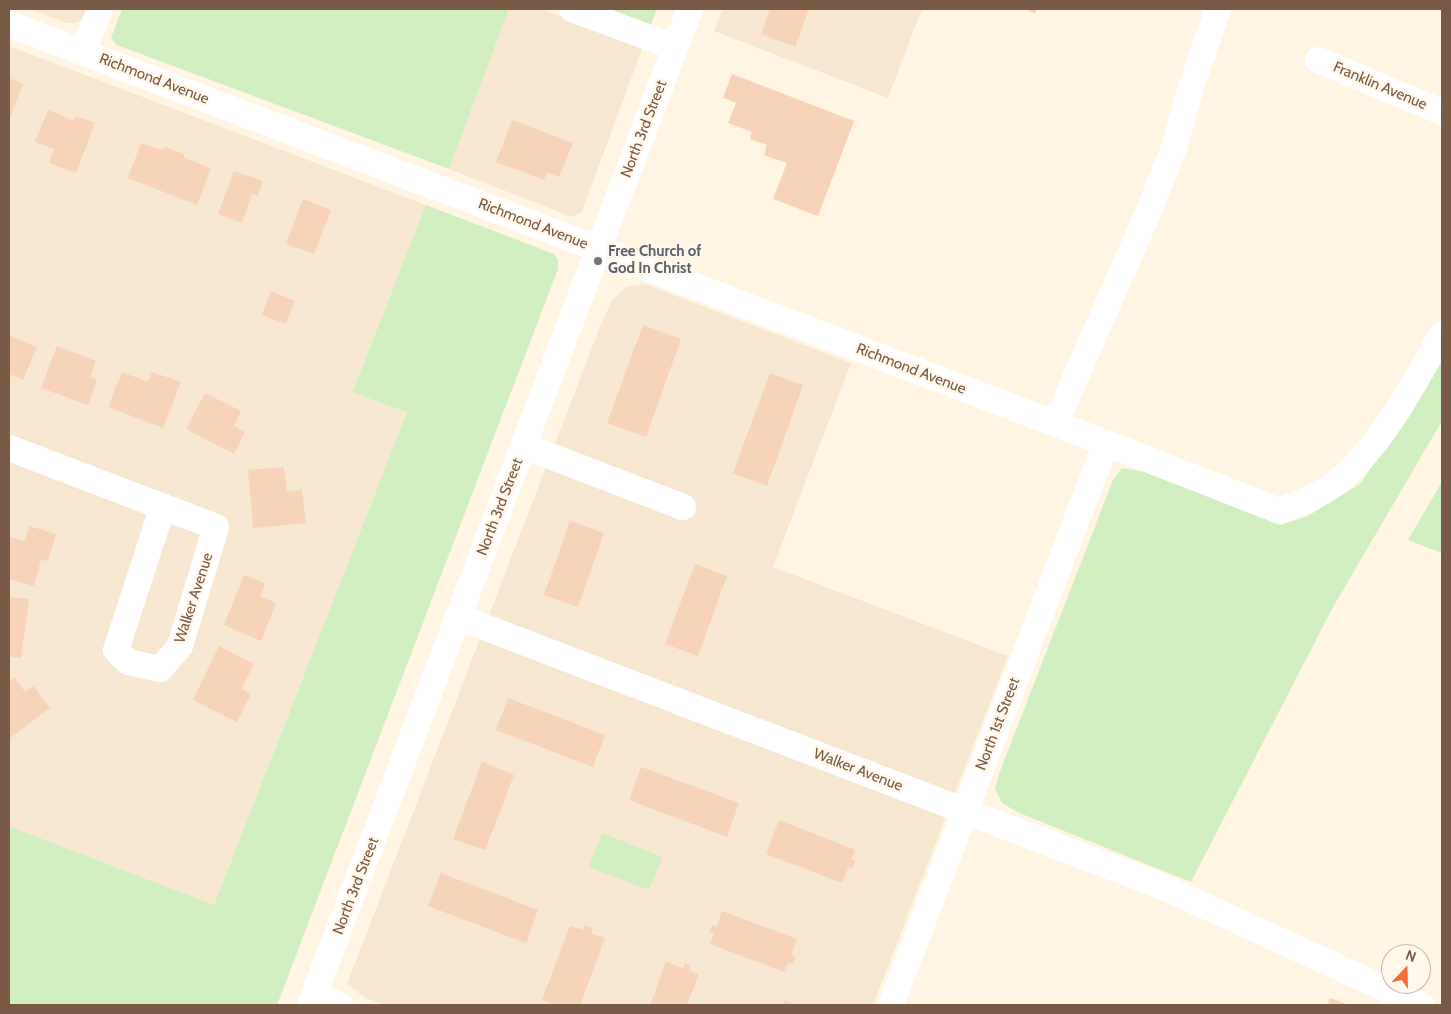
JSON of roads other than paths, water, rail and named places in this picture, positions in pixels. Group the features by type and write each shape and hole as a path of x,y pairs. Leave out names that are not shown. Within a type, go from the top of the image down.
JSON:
{"street":[{"path":"83,52 100,9"},
{"path":"572,9 675,47"},
{"name":"North 3rd Street","path":"312,1000 690,9"},
{"path":"1055,424 1176,145 1191,87 1218,9"},
{"name":"Richmond Avenue","path":"9,24 1280,511 1322,492 1338,482 1361,458 1380,434 1421,372 1442,334"},
{"name":"Franklin Avenue","path":"1318,60 1442,112"},
{"name":"North 1st Street","path":"891,1005 1106,443"},
{"path":"524,446 683,507"},
{"name":"Walker Avenue","path":"9,448 163,506 216,527 180,646 160,669 128,662 116,650 163,506"},
{"name":"Walker Avenue","path":"458,618 1162,886 1254,930 1421,1005"},
{"path":"312,1000 340,1005"}],"place":[{"name":"Free Church of God In Christ","path":"598,261"}]}
